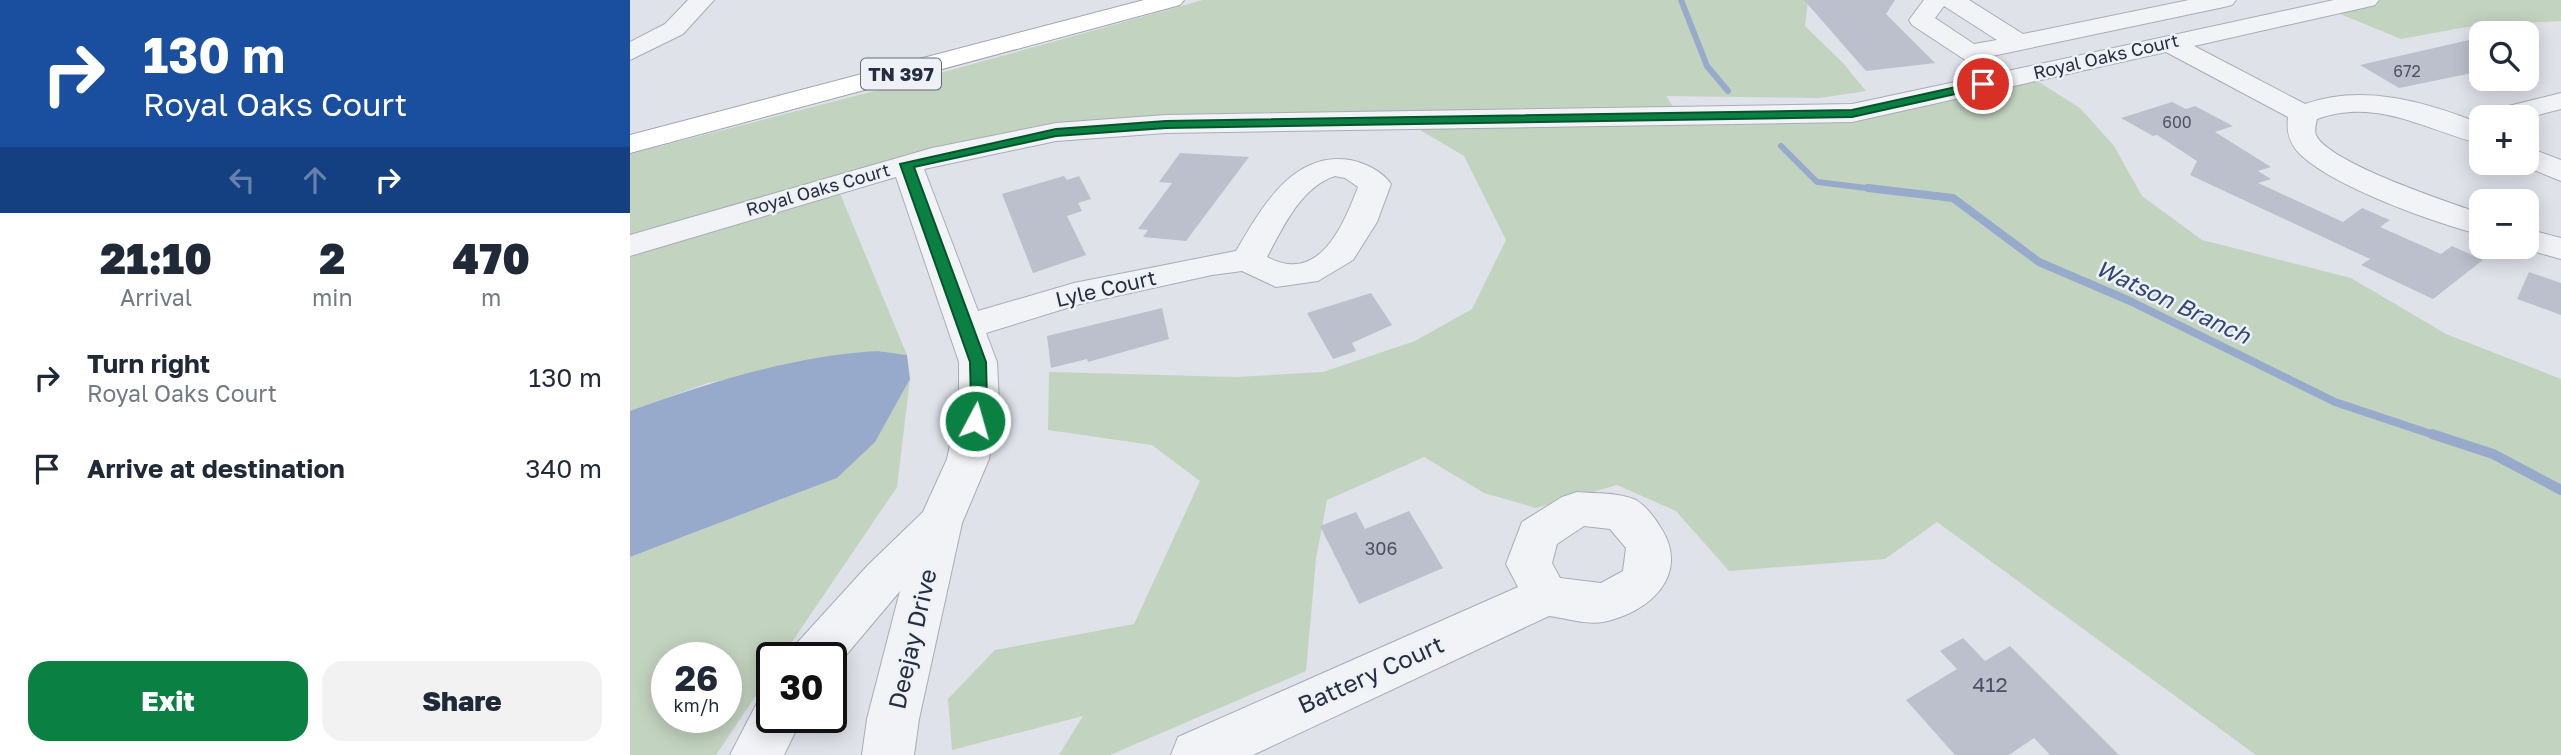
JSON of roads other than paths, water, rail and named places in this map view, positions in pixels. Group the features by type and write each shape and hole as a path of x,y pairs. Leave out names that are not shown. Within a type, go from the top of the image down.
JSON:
{"main road":[{"name":"TN 397","path":"630,144 1172,0"}],"street":[{"path":"630,52 674,29 702,0"},
{"path":"1936,0 1921,20 2007,79"},
{"path":"1952,0 2021,44"},
{"path":"1970,53 2224,0"},
{"name":"Royal Oaks Court","path":"630,246 683,233 760,205 906,164 1056,132 1166,124 1852,114 2367,0"},
{"path":"2182,40 2312,110 2370,102 2469,126"},
{"path":"2539,107 2561,101"},
{"path":"2312,110 2301,124 2305,140 2340,168 2469,220"},
{"path":"2539,162 2561,172"},
{"name":"Deejay Drive","path":"888,755 893,719 940,523 968,459 979,402 978,362 967,326 906,164"},
{"name":"Royal Oaks Court","path":"630,260 683,233"},
{"path":"2539,243 2561,249"},
{"name":"Lyle Court","path":"967,326 1074,294 1248,260"},
{"name":"Deejay Drive","path":"828,642 884,578 940,523"},
{"name":"Battery Court","path":"1196,755 1546,596"},
{"path":"756,755 768,733"}],"water":[{"path":"878,351 907,355 910,379 875,442 837,478 630,557 630,411 752,372 815,358"}],"waterway":[{"name":"Watson Branch","path":"1681,0 1707,66 1728,91"},
{"name":"Watson Branch","path":"1781,146 1817,182 1883,190"},
{"name":"Watson Branch","path":"1868,188 1953,198 2039,262 2130,301 2335,402 2437,436"},
{"name":"Watson Branch","path":"2432,434 2493,454 2561,490"}]}
